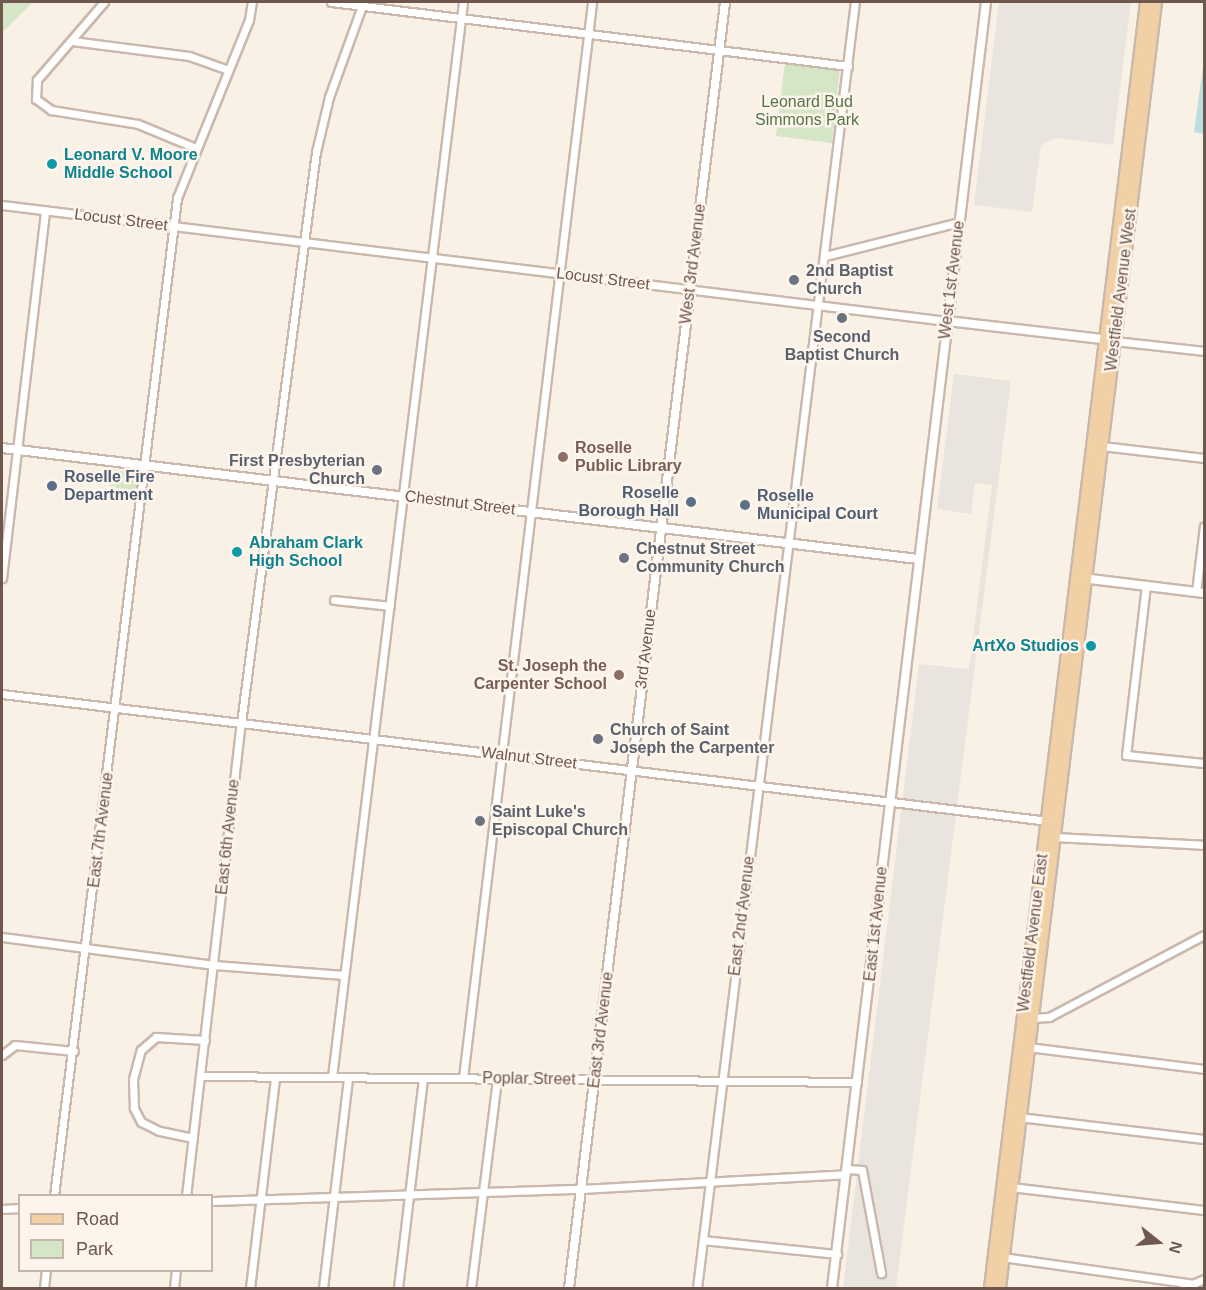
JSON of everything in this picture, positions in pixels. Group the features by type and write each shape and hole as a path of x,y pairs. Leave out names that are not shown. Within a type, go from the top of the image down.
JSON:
{"main road":[{"name":"Westfield Avenue West","path":"1081,578 1146,42 1146,2"},
{"name":"Westfield Avenue West","path":"1146,42 1156,2"},
{"name":"Westfield Avenue West","path":"1081,578 1102,446 1110,340"},
{"name":"Westfield Avenue East","path":"1000,1288 999,1257 1081,578"},
{"name":"Westfield Avenue East","path":"990,1288 999,1257"}],"street":[{"path":"104,2 37,80 35,93 43,106 138,124 196,148"},
{"name":"East 7th Avenue","path":"54,1194 87,948 178,194 249,21 252,2"},
{"path":"331,2 461,16 848,66"},
{"path":"332,1077 463,2"},
{"path":"463,1077 592,2"},
{"name":"West 3rd Avenue","path":"661,527 725,2"},
{"name":"East 2nd Avenue","path":"698,1288 786,543 825,256 855,2"},
{"name":"West 1st Avenue","path":"918,559 986,2"},
{"name":"East 6th Avenue","path":"186,1194 241,723 275,480 316,152 329,97 362,6"},
{"path":"72,41 189,56 228,70"},
{"name":"Locust Street","path":"2,205 1204,351"},
{"path":"2,578 45,211"},
{"path":"825,256 959,222"},
{"path":"1102,446 1204,458"},
{"name":"Chestnut Street","path":"2,448 918,559"},
{"path":"1081,578 1200,592 1204,526"},
{"name":"3rd Avenue","path":"631,771 661,527"},
{"name":"East 1st Avenue","path":"832,1288 918,559"},
{"path":"1146,585 1126,755 1204,763"},
{"path":"334,600 390,606"},
{"name":"Walnut Street","path":"2,694 1051,822"},
{"name":"East 3rd Avenue","path":"569,1288 631,771"},
{"path":"1050,836 1204,845"},
{"path":"1028,1018 1049,1017 1204,935"},
{"path":"2,937 214,965 344,975"},
{"path":"193,1138 159,1131 141,1122 134,1108 133,1079 141,1050 156,1037 205,1040"},
{"path":"2,1055 15,1045 74,1051"},
{"path":"1024,1047 1204,1069"},
{"name":"Poplar Street","path":"200,1076 857,1082"},
{"path":"250,1288 275,1077"},
{"path":"323,1288 348,1077"},
{"path":"398,1288 423,1077"},
{"path":"471,1288 497,1078"},
{"path":"1016,1117 1204,1139"},
{"path":"213,1201 581,1189 862,1170 881,1273"},
{"path":"1007,1187 1204,1210"},
{"path":"2,1209 18,1208"},
{"path":"703,1240 837,1254"},
{"path":"999,1257 1194,1284"},
{"path":"44,1288 46,1272"},
{"path":"174,1288 176,1272"},
{"path":"1183,1288 1204,1279"}],"shaded area":[{"path":"999,2 1131,2 1113,145 1057,138 1041,145 1032,212 974,205"},
{"path":"954,374 1011,381 896,1288 843,1288 919,664 969,669 992,485 975,483 971,514 937,509"}],"green space":[{"path":"2,2 33,2 2,33"},
{"name":"Leonard Bud Simmons Park","path":"785,63 840,70 832,143 776,136"},
{"path":"112,470 138,473 134,502 108,499"}],"water":[{"path":"1204,59 1204,134 1194,132"}],"place":[{"name":"Leonard V. Moore Middle School","path":"52,164"},
{"name":"2nd Baptist Church","path":"794,280"},
{"name":"Second Baptist Church","path":"842,318"},
{"name":"Roselle Public Library","path":"563,457"},
{"name":"First Presbyterian Church","path":"377,470"},
{"name":"Roselle Fire Department","path":"52,486"},
{"name":"Roselle Borough Hall","path":"691,502"},
{"name":"Roselle Municipal Court","path":"745,505"},
{"name":"Abraham Clark High School","path":"237,552"},
{"name":"Chestnut Street Community Church","path":"624,558"},
{"name":"ArtXo Studios","path":"1091,646"},
{"name":"St. Joseph the Carpenter School","path":"619,675"},
{"name":"Church of Saint Joseph the Carpenter","path":"598,739"},
{"name":"Saint Luke's Episcopal Church","path":"480,821"}]}
